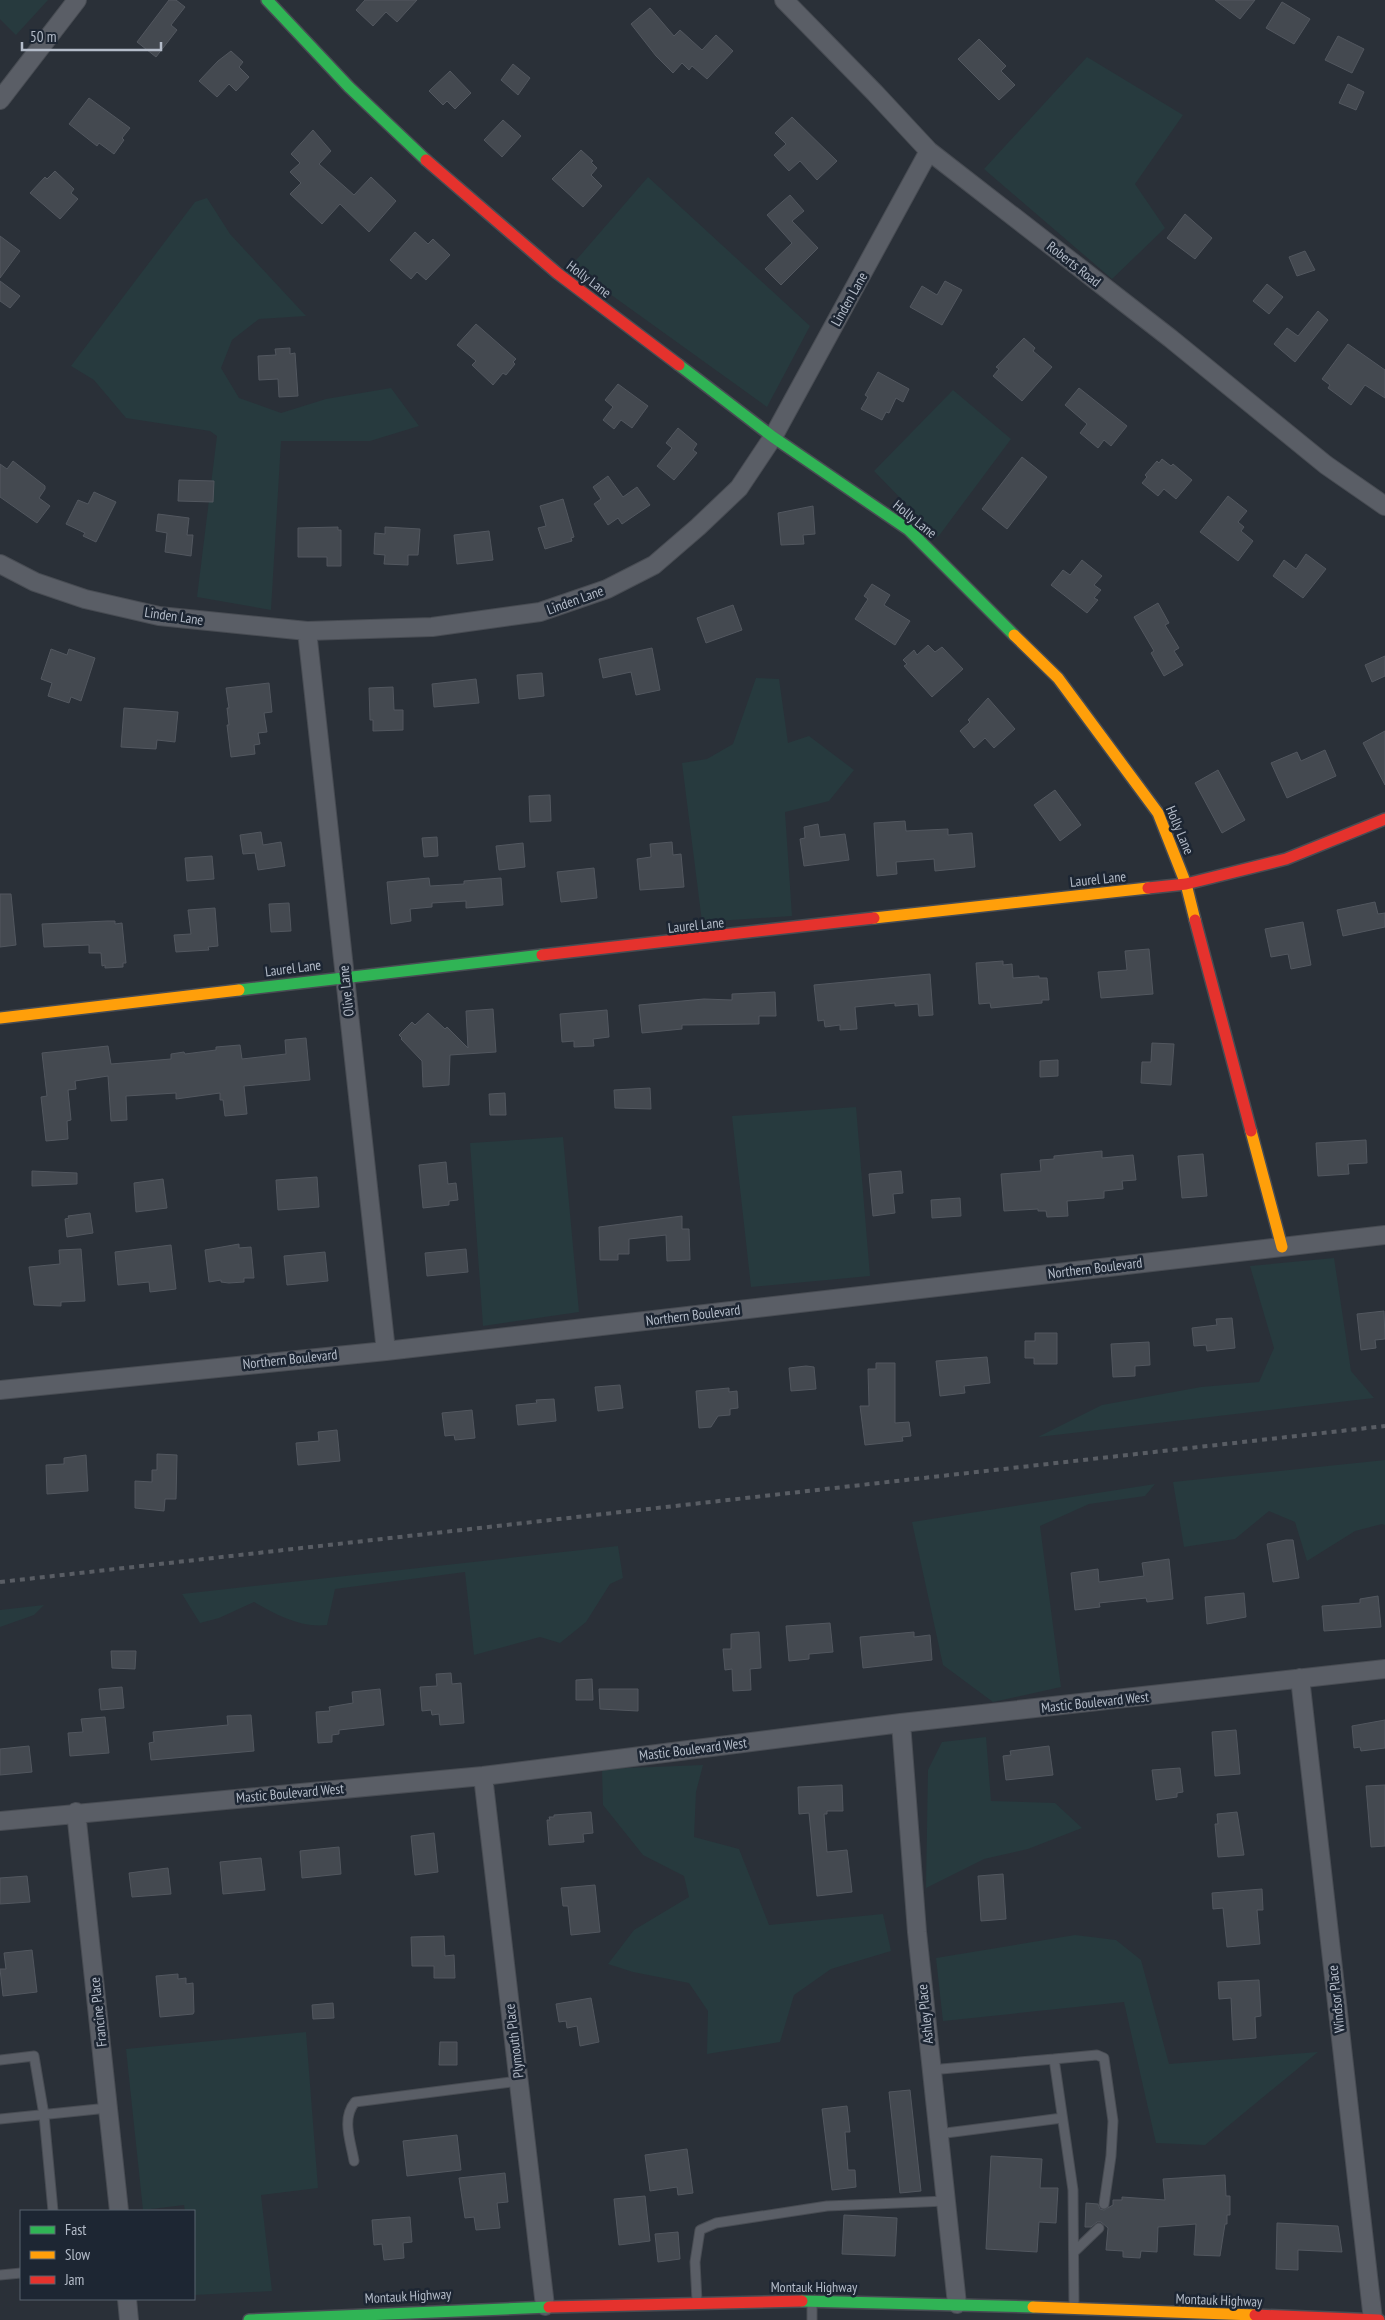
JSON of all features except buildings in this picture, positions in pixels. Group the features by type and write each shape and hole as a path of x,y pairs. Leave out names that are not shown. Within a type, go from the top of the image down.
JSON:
{"street":[{"path":"0,100 77,0"},
{"name":"Holly Lane","path":"267,0 349,87 434,168 557,273 773,437 909,530 1058,678 1158,812 1186,884 1282,1247"},
{"name":"Roberts Road","path":"784,0 876,93 929,151 1170,338 1326,465 1385,506"},
{"name":"Linden Lane","path":"0,564 35,582 84,599 149,614 307,631 432,627 540,612 607,589 654,565 739,488 773,437 929,151"},
{"name":"Olive Lane","path":"307,631 386,1351"},
{"name":"Laurel Lane","path":"0,1018 345,977 1186,884 1286,859 1385,819"},
{"name":"Northern Boulevard","path":"0,1390 386,1351 1385,1235"},
{"name":"Mastic Boulevard West","path":"0,1821 76,1812 483,1776 902,1723 1385,1669"},
{"name":"Windsor Place","path":"1300,1678 1373,2320"},
{"name":"Ashley Place","path":"902,1723 917,1932 930,2070 946,2202 950,2309"},
{"name":"Plymouth Place","path":"483,1776 545,2306"},
{"name":"Francine Place","path":"76,1812 119,2210"},
{"path":"127,2300 129,2320"},
{"name":"Montauk Highway","path":"249,2320 425,2310 545,2306 602,2312 697,2302 812,2301 837,2306 1074,2310 1379,2320"}],"lane":[{"path":"930,2070 1098,2055 1104,2058 1113,2121 1111,2156 1104,2204"},
{"path":"0,2060 34,2056 44,2115 53,2210"},
{"path":"1054,2059 1073,2190 1074,2310"},
{"path":"354,2161 347,2120 349,2109 355,2102 519,2082"},
{"path":"0,2120 108,2108"},
{"path":"938,2134 1062,2118"},
{"path":"697,2302 695,2262 700,2230 716,2223 826,2206 946,2202"},
{"path":"1074,2252 1099,2228"},
{"path":"0,2275 20,2273"},
{"path":"812,2301 812,2320"}],"green space":[{"path":"0,0 48,0 16,35 0,19"},
{"path":"1087,57 1183,115 1135,184 1165,228 1112,279 984,169"},
{"path":"648,177 810,326 767,407 571,266"},
{"path":"207,198 230,234 306,316 259,319 232,340 221,368 239,398 281,413 326,399 391,388 419,426 370,441 281,441 271,610 197,597 217,436 210,431 126,418 94,380 71,366 195,202"},
{"path":"953,390 1011,439 938,537 874,471"},
{"path":"756,678 779,679 788,743 809,736 854,770 829,801 785,812 792,916 702,922 682,763 707,759 733,744"},
{"path":"856,1107 870,1276 751,1287 732,1116"},
{"path":"563,1137 579,1312 483,1326 470,1143"},
{"path":"1334,1258 1351,1371 1374,1398 1038,1437 1102,1405 1201,1387 1259,1382 1274,1348 1250,1266"},
{"path":"1385,1460 1385,1525 1382,1524 1355,1531 1307,1561 1295,1522 1269,1511 1235,1539 1184,1547 1173,1482"},
{"path":"1155,1484 1145,1496 1089,1504 1040,1526 1061,1687 993,1702 943,1665 912,1522"},
{"path":"618,1546 623,1578 610,1584 586,1622 560,1643 540,1637 474,1655 465,1572 335,1589 327,1625 308,1625 289,1620 254,1602 219,1618 200,1623 182,1594"},
{"path":"44,1605 34,1615 0,1627 0,1610"},
{"path":"986,1737 991,1801 1055,1803 1082,1828 1028,1849 984,1859 926,1888 928,1770 942,1742"},
{"path":"703,1765 696,1792 694,1837 739,1849 769,1925 883,1914 891,1951 831,1969 794,1995 780,2042 707,2054 708,2011 689,1983 633,1972 608,1964 634,1930 689,1897 684,1876 643,1855 603,1805 602,1769"},
{"path":"1075,1935 1116,1940 1141,1960 1169,2064 1318,2052 1205,2145 1156,2143 1124,2002 943,2021 936,1958"},
{"path":"306,2032 318,2188 261,2195 272,2291 195,2295 195,2210 185,2210 184,2205 143,2210 126,2049"}],"railway":[{"path":"0,1582 1385,1426"}],"traffic: fast":[{"path":"267,0 349,87 426,160"},
{"path":"679,365 773,437 909,530 1014,635"},
{"path":"239,990 542,955"},
{"path":"802,2301 1033,2307"},
{"path":"249,2320 549,2307"}],"traffic: slow":[{"path":"1014,635 1058,678 1158,813 1186,884 1195,920"},
{"path":"874,918 1148,888"},
{"path":"0,1018 239,990"},
{"path":"1251,1131 1282,1247"},
{"path":"1033,2307 1255,2315"}],"traffic: jam":[{"path":"426,160 557,273 679,365"},
{"path":"1148,888 1186,884 1286,859 1385,819"},
{"path":"542,955 874,918"},
{"path":"1195,920 1251,1131"},
{"path":"549,2307 802,2301"},
{"path":"1255,2315 1379,2320"}]}
